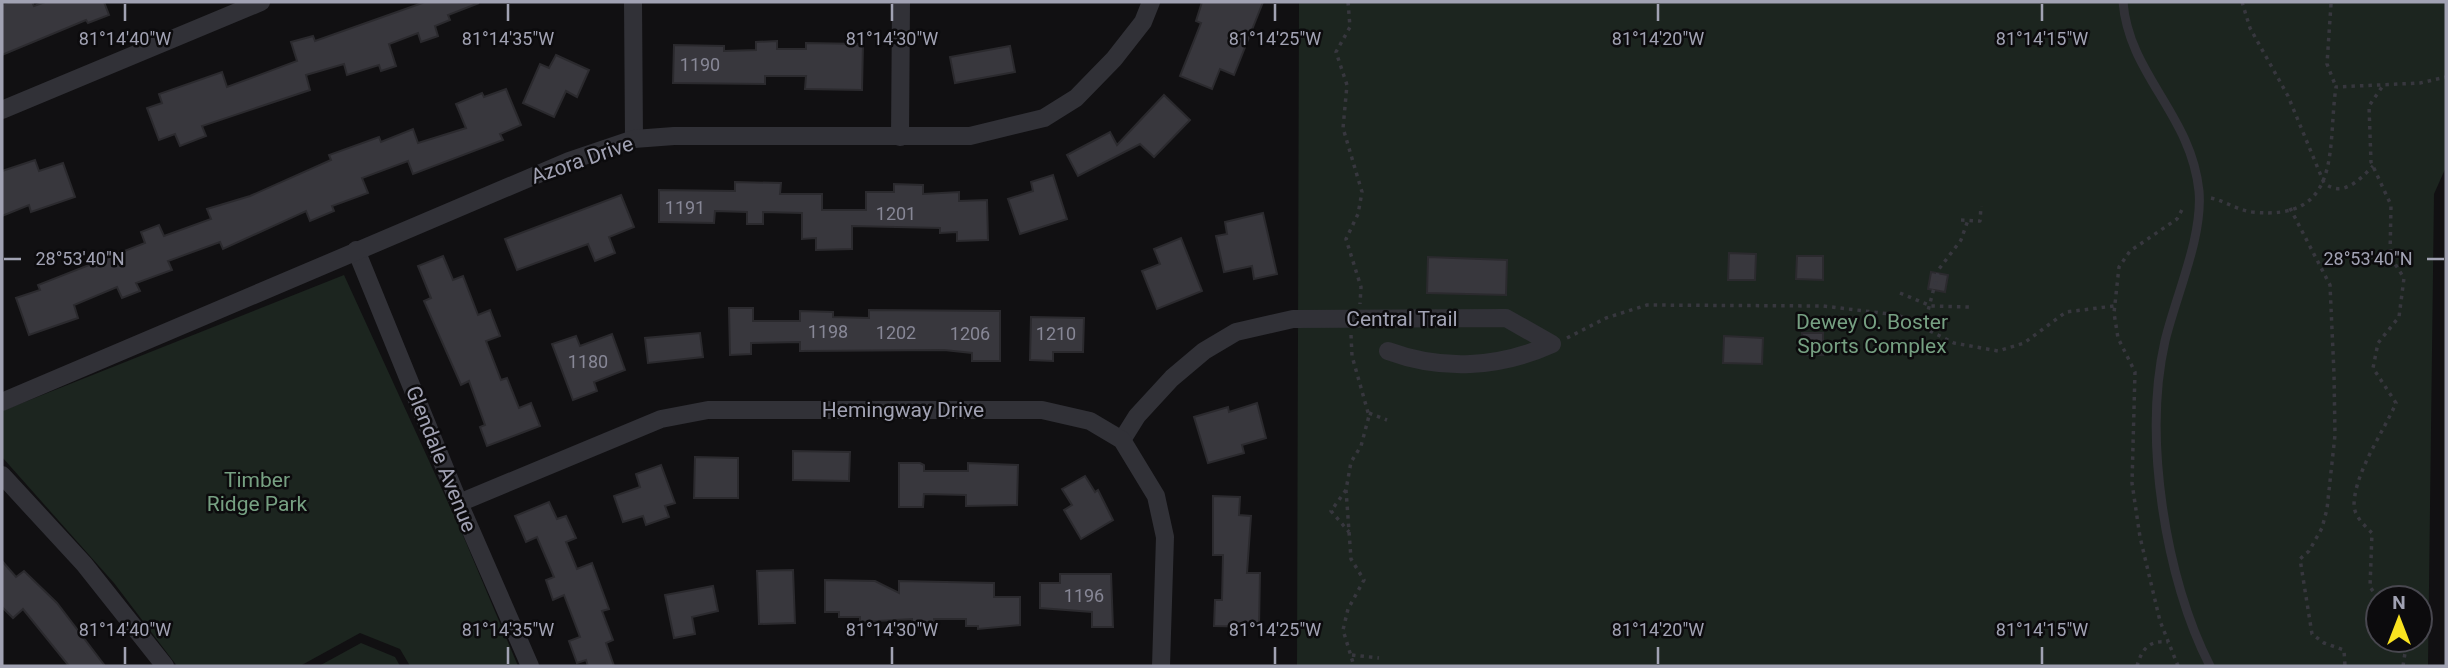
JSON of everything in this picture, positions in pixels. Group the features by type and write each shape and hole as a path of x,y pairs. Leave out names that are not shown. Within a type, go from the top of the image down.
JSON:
{"street":[{"path":"2,110 261,2"},
{"path":"633,2 634,139"},
{"path":"900,137 901,2"},
{"name":"Azora Drive","path":"2,402 569,161 634,139 674,136 970,136 1044,118 1076,98 1114,59 1143,22 1151,2"},
{"name":"Glendale Avenue","path":"356,250 459,503 530,666"},
{"name":"Central Trail","path":"1122,440 1137,416 1172,377 1204,351 1236,332 1293,319 1506,318 1552,344"},
{"name":"Central Trail","path":"1388,351 1418,362 1448,366 1533,353 1552,344"},
{"name":"Hemingway Drive","path":"459,503 661,419 708,410 1042,410 1090,421 1122,440 1156,496 1165,537 1161,666"},
{"path":"2,475 84,564 164,666"}],"lane":[{"path":"2123,2 2137,54 2181,127 2199,191 2198,214 2165,342 2158,424 2162,496 2172,560 2185,605 2210,666"}],"path":[{"path":"1349,2 1350,27 1336,52 1347,85 1343,128 1362,192 1358,214 1346,239 1361,287 1360,307"},
{"path":"2242,2 2255,36 2288,96 2324,183 2332,189 2345,189 2373,166"},
{"path":"2209,198 2252,212 2272,212 2304,202 2324,183 2332,154 2332,115 2336,87 2327,64 2331,4"},
{"path":"2336,87 2420,83 2446,77"},
{"path":"2370,584 2372,533 2358,518 2354,506 2364,465 2396,403 2373,368 2378,343 2399,317 2404,278 2390,256 2391,205 2373,166 2369,106 2384,84"},
{"path":"2178,666 2168,642 2140,537 2132,483 2135,372 2118,338 2114,306 2119,267 2130,251 2177,219 2186,198"},
{"path":"1961,220 1980,221 1980,206"},
{"path":"2290,208 2330,285 2334,374 2335,435 2328,509 2322,528 2309,551 2300,559 2312,634 2324,643 2344,650 2344,666"},
{"path":"1924,326 1939,269 1961,240 1968,220"},
{"path":"1900,293 1931,306 1969,307"},
{"path":"1552,344 1626,309 1647,305 1872,309 1898,315 1954,343 1998,351 2024,343 2066,312 2114,306"},
{"path":"1351,330 1352,356 1369,413 1361,446 1351,462 1346,490 1352,559 1364,580 1348,609 1343,630 1354,666"},
{"path":"1369,413 1387,419"},
{"path":"1346,490 1331,512 1351,533"},
{"path":"2137,666 2146,646 2156,641 2168,642"},
{"path":"1352,655 1379,658"}],"green space":[{"name":"Dewey O. Boster Sports Complex","path":"1299,2 2446,2 2446,167 2434,194 2429,584 2364,584 2364,654 2428,654 2428,666 1297,666"},
{"name":"Timber Ridge Park","path":"344,275 462,533 518,666 410,666 400,649 360,633 300,666 177,666 114,583 2,457 2,411"},
{"path":"361,643 395,657 400,666 319,666"}],"building":[{"path":"32,2 34,6 45,2 104,2 109,15 88,23 86,20 2,55 2,4"},
{"path":"425,2 479,3 448,15 450,20 435,26 438,36 421,42 418,33 389,44 396,66 381,71 379,65 347,75 344,64 306,75 310,90 202,126 206,136 180,146 175,134 159,140 147,108 162,103 159,94 222,72 227,87 297,61 291,42 313,36 315,41"},
{"path":"1202,2 1263,2 1234,75 1220,69 1212,89 1180,76 1201,23 1196,21"},
{"path":"777,41 777,49 806,49 806,43 863,44 862,90 805,89 806,76 765,76 765,84 673,83 674,45 724,46 724,51 756,50 756,42"},
{"path":"1010,46 1015,72 955,83 950,57"},
{"path":"556,55 589,70 577,97 566,91 554,117 523,103 540,64 549,68"},
{"path":"506,89 521,125 500,134 503,140 413,174 408,161 362,178 368,193 332,206 334,211 310,221 306,211 223,249 220,242 168,261 172,270 136,283 140,291 122,298 117,287 74,305 78,318 29,335 16,298 40,290 38,285 145,243 141,232 159,225 164,236 211,219 207,209 250,196 331,160 329,155 379,137 381,142 413,129 418,143 466,128 456,104 482,93 484,97"},
{"path":"1164,95 1190,120 1154,157 1140,144 1078,176 1067,155 1110,132 1117,145"},
{"path":"35,160 39,171 63,163 75,197 31,212 29,205 2,216 2,171"},
{"path":"1053,175 1067,219 1020,234 1008,199 1033,191 1031,182"},
{"path":"735,182 781,183 780,194 822,194 822,210 866,210 866,192 894,192 894,184 923,185 923,194 959,192 959,201 987,200 988,240 957,241 957,232 940,233 940,228 852,226 852,249 816,250 816,238 802,239 802,213 763,212 763,224 747,224 747,212 715,211 714,223 659,222 659,190 735,191"},
{"path":"621,195 634,227 609,237 615,253 595,261 588,244 517,270 505,239"},
{"path":"1263,213 1277,274 1254,279 1252,266 1224,272 1216,236 1227,234 1225,222"},
{"path":"1181,238 1202,291 1157,309 1142,271 1160,264 1154,249"},
{"path":"1729,253 1756,254 1755,280 1728,280"},
{"path":"443,256 453,280 463,276 478,315 490,310 500,336 486,341 501,380 507,378 519,408 531,403 540,426 487,446 480,427 485,425 469,381 461,385 424,301 431,298 418,266"},
{"path":"1797,256 1823,256 1823,280 1796,279"},
{"path":"1428,257 1507,260 1506,295 1427,293"},
{"path":"1931,272 1948,275 1945,292 1928,289"},
{"path":"729,308 753,308 753,321 800,321 800,311 833,312 833,317 869,318 869,310 1000,311 1000,361 972,361 972,353 944,350 800,351 800,342 751,343 751,354 730,355"},
{"path":"1031,317 1084,318 1083,352 1053,352 1053,361 1030,360"},
{"path":"700,333 703,357 648,363 645,338"},
{"path":"1802,333 1823,333 1823,355 1803,355"},
{"path":"612,334 625,370 594,382 597,391 573,400 552,344 576,336 580,346"},
{"path":"1724,336 1763,338 1762,364 1723,363"},
{"path":"1257,403 1266,438 1242,445 1244,453 1208,463 1194,417 1228,407 1229,412"},
{"path":"793,451 850,452 849,481 793,480"},
{"path":"695,457 738,458 738,498 694,498"},
{"path":"899,463 920,463 924,465 924,471 968,471 968,463 1018,465 1017,505 966,506 966,495 924,494 923,507 899,507"},
{"path":"661,465 675,503 665,506 669,517 646,525 643,516 623,522 614,496 640,487 636,474"},
{"path":"1085,476 1095,492 1098,490 1113,520 1081,539 1064,510 1072,505 1062,489"},
{"path":"1213,496 1240,497 1239,515 1251,516 1247,573 1260,573 1259,627 1214,626 1215,600 1222,600 1223,555 1213,555"},
{"path":"549,502 557,519 566,516 576,538 566,542 577,569 592,563 609,609 602,611 613,640 606,643 614,666 588,666 586,660 577,663 569,641 580,637 564,595 553,600 546,580 554,577 537,537 526,542 515,516"},
{"path":"2,561 16,577 24,571 57,603 105,666 69,666 23,609 13,618 2,607"},
{"path":"793,570 795,623 759,624 757,571"},
{"path":"1060,574 1111,574 1113,627 1092,627 1092,612 1040,608 1040,583 1060,583"},
{"path":"825,580 875,581 899,593 899,581 994,583 994,597 1020,597 1020,625 978,629 978,626 966,626 966,619 860,622 860,617 839,617 839,612 825,612"},
{"path":"713,586 718,611 692,617 695,634 674,638 665,595"}]}
